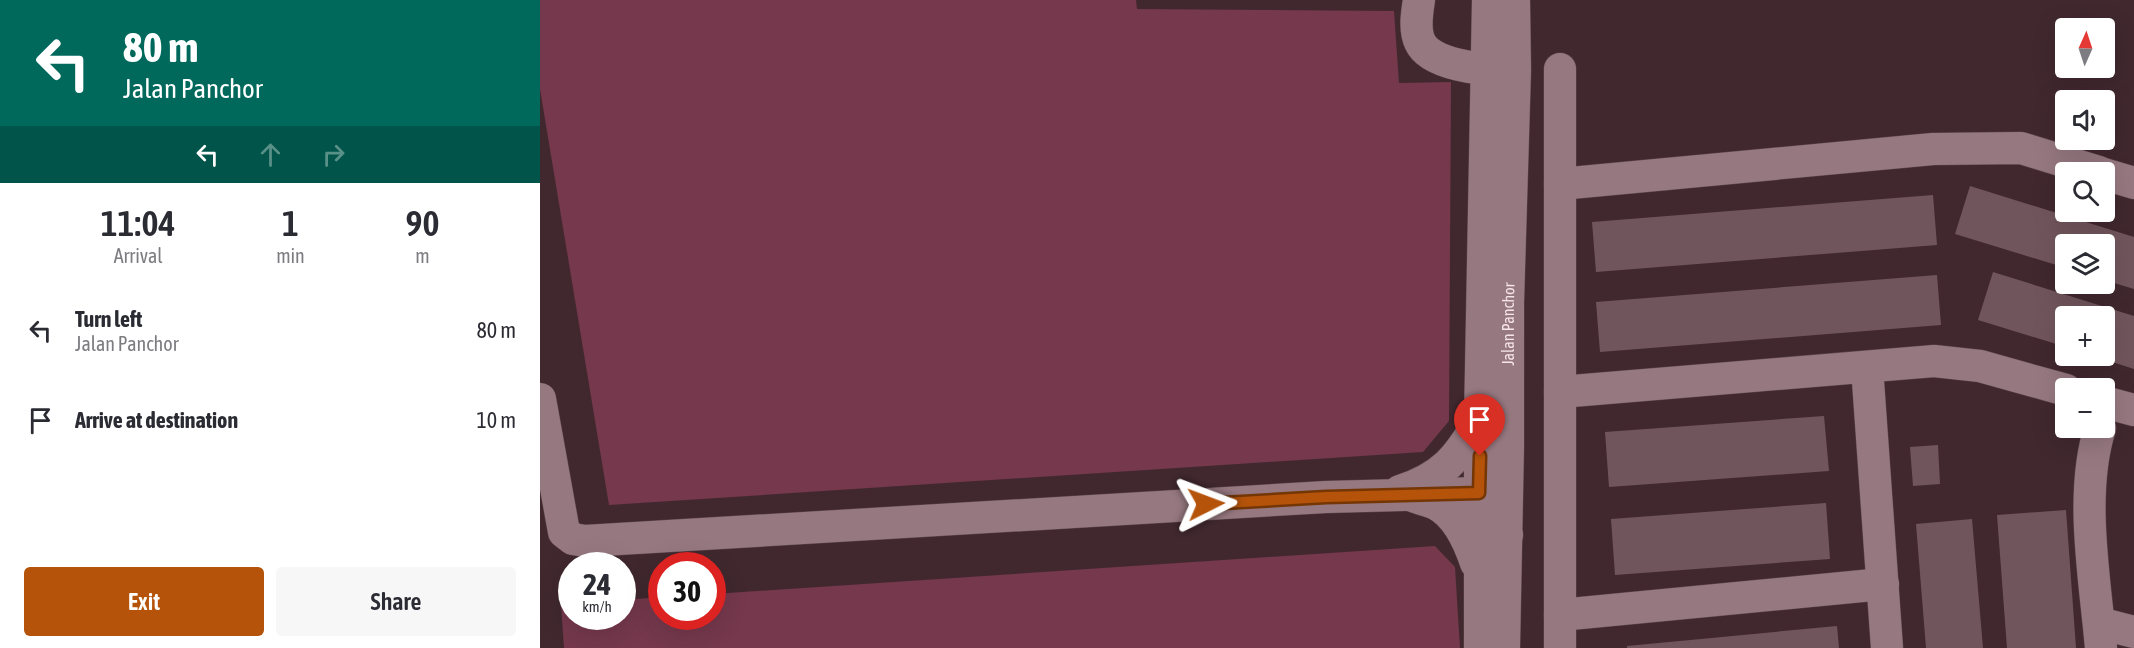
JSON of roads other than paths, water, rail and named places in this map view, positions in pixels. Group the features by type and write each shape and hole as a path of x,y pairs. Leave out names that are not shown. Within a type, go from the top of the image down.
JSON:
{"street":[{"path":"1419,0 1417,20 1420,42 1430,52 1445,60 1500,70"},
{"name":"Jalan Panchor","path":"1488,0 1500,70 1508,292 1504,648"},
{"name":"Jalan Panchor","path":"1480,648 1479,493 1484,299 1500,70 1514,0"},
{"path":"1560,69 1560,648"},
{"path":"1560,184 1933,149 2021,148 2066,162"},
{"path":"2115,177 2134,183"},
{"path":"1560,392 1934,361 1980,366 2055,387"},
{"path":"1867,367 1887,648"},
{"path":"540,399 564,532 573,539 585,541 1326,497 1479,493 1487,498 1496,511 1507,535"},
{"path":"1396,496 1439,473 1466,444 1480,420"},
{"path":"2098,438 2095,444 2088,505 2100,635 2134,632"},
{"path":"1479,493 1492,477 1508,446"},
{"path":"1396,496 1437,505 1450,515 1467,540 1480,578"},
{"path":"1560,615 1883,584"}]}
